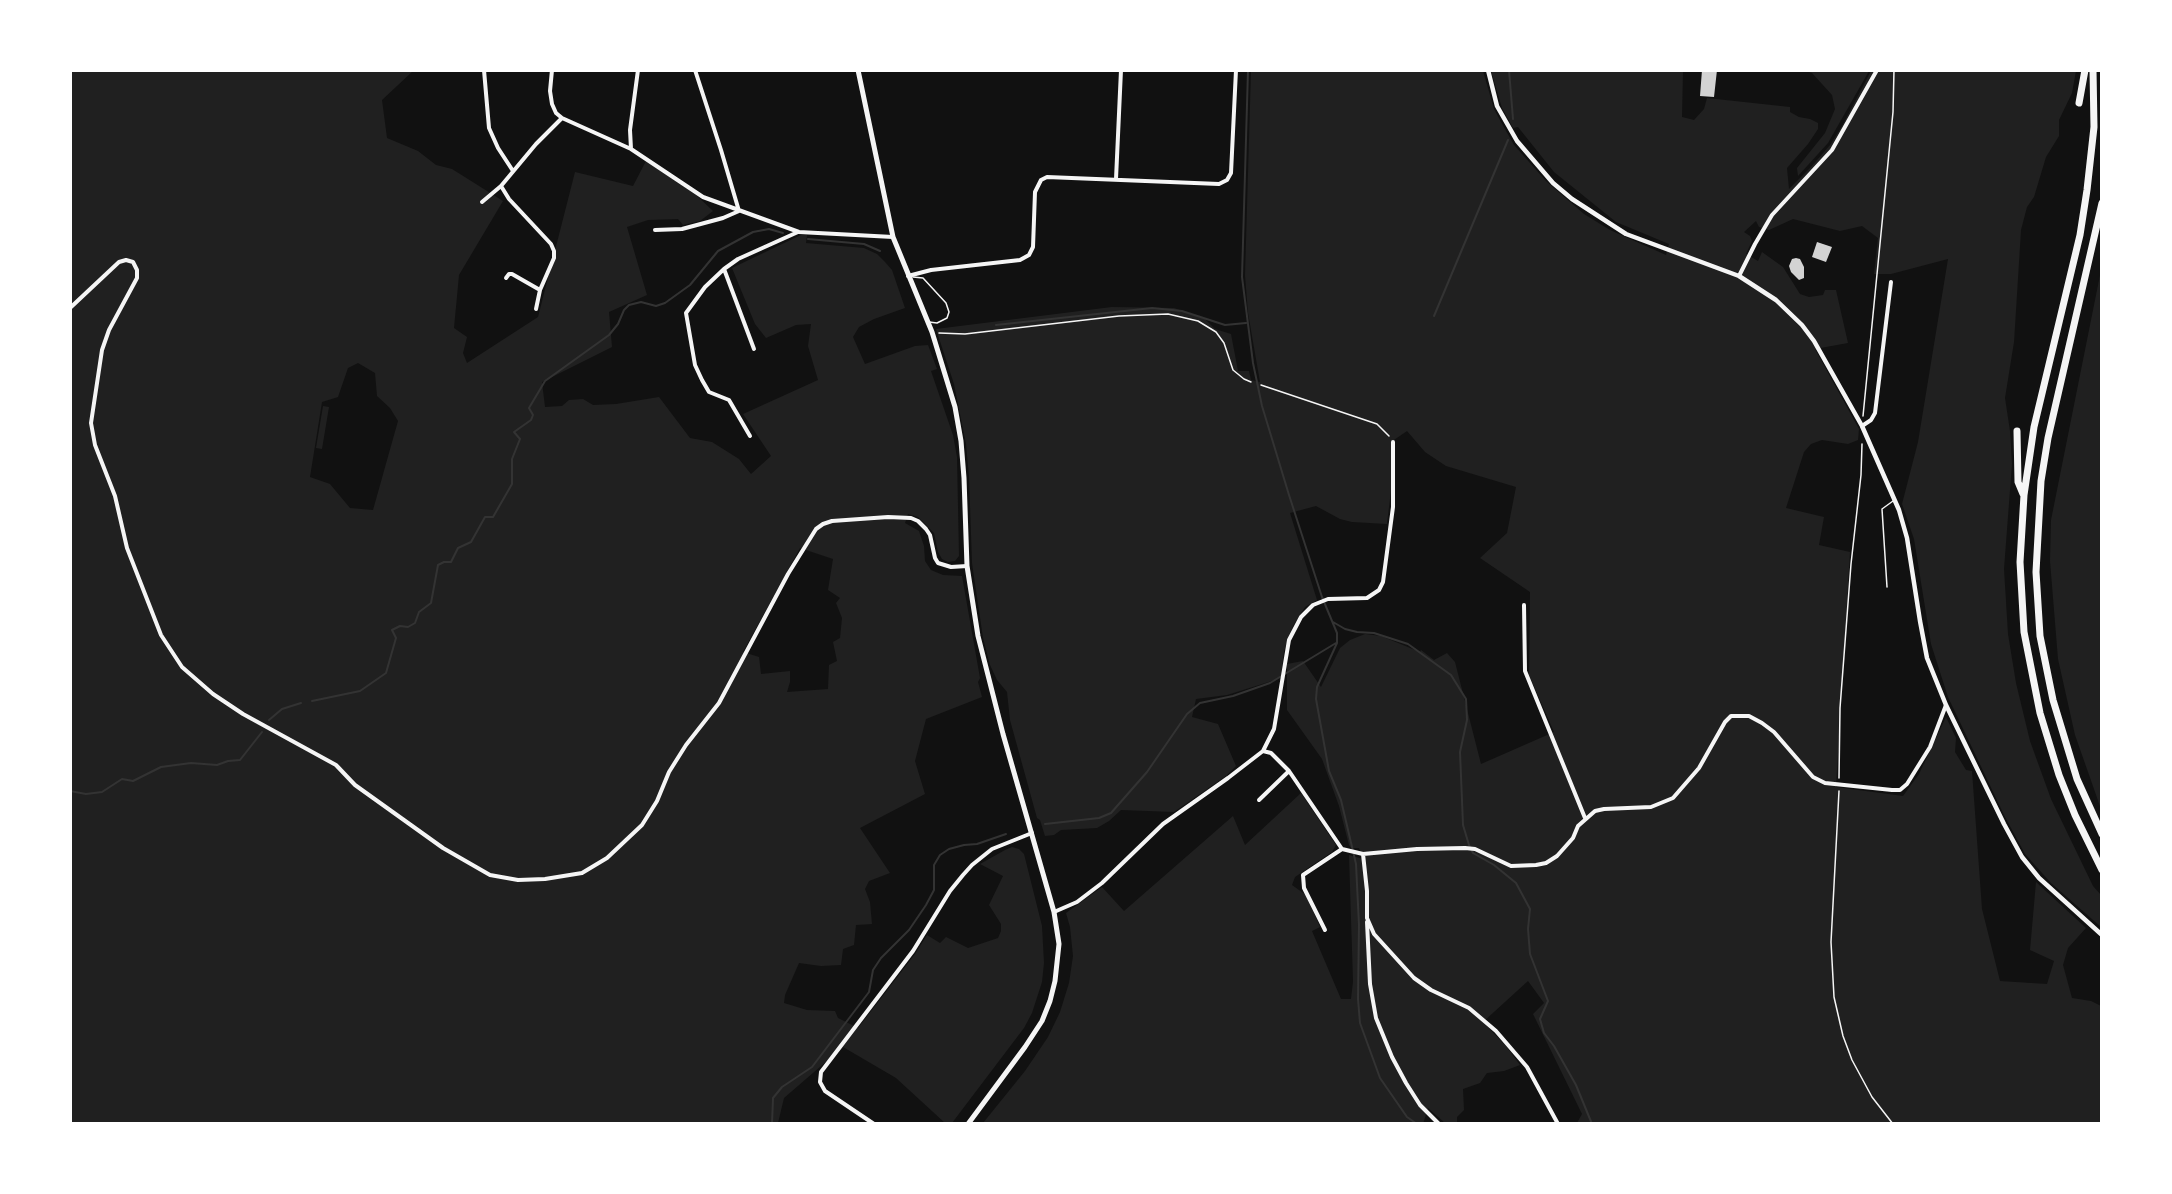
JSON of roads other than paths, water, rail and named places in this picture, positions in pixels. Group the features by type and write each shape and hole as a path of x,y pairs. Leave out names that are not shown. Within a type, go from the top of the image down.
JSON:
{"highway":[{"path":"2079,103 2085,70"},
{"path":"2093,70 2095,101 2084,213 2034,427 2020,537 2021,600 2032,681 2044,730 2075,815 2102,870"},
{"path":"2102,202 2048,438 2041,481 2036,572 2040,636 2052,700 2077,779 2102,834"},
{"path":"2017,431 2018,482 2024,495"}],"main road":[{"path":"858,70 893,237 932,332 949,383 961,441 967,566 978,636 1003,734 1054,912 1059,944 1055,981 1042,1021 1026,1047 968,1124"}],"street":[{"path":"484,70 489,128 498,148 513,171"},
{"path":"552,70 550,91 556,113 562,118 631,149 703,197 799,232 893,237"},
{"path":"631,149 630,130 638,70"},
{"path":"695,70 739,211"},
{"path":"1116,179 1121,70"},
{"path":"908,276 931,270 1020,260 1029,255 1033,247 1035,192 1041,180 1047,177 1219,184 1227,180 1232,172 1236,70"},
{"path":"1488,70 1497,106 1517,141 1553,183 1572,199 1626,234 1739,276 1776,300 1802,325 1824,357 1862,426 1895,500 1907,537 1924,643 1935,679 2004,824 2026,863 2045,884 2102,935"},
{"path":"1739,276 1772,215 1832,150 1877,70"},
{"path":"482,202 501,186 562,118"},
{"path":"501,186 509,199 551,244 554,251 554,258 540,290 536,309"},
{"path":"655,230 682,229 723,218 739,211"},
{"path":"750,436 729,400 709,392 695,364 686,313 705,286 724,269 738,259 799,232"},
{"path":"70,308 119,262 126,260 133,262 137,270 137,278 102,350 91,423 101,463 115,496 127,548 161,635 182,667 213,694 243,714 336,765 355,785 443,848 490,875 518,880 544,879 582,873 607,858 636,831 657,801 669,772 686,745 719,703 788,574 816,529 823,524 832,521 888,516 911,518 926,529 935,558 939,563 951,567 967,566"},
{"path":"724,269 754,349"},
{"path":"506,278 512,274 540,290"},
{"path":"1862,426 1871,420 1875,413 1891,282"},
{"path":"1054,912 1077,902 1102,883 1163,824 1263,750 1274,729 1289,640 1307,609 1318,602 1329,599 1367,598 1379,590 1383,582 1393,507 1393,442"},
{"path":"1524,605 1525,671 1585,818"},
{"path":"1263,750 1271,753 1289,771 1342,849 1361,854 1417,849 1475,849 1511,866 1546,863 1557,856 1565,848 1578,826 1595,812 1604,809 1641,809 1673,798 1699,768 1728,718 1739,715 1749,716 1774,732 1813,777 1825,783 1900,790 1906,785 1930,747 1946,705"},
{"path":"1258,800 1289,771"},
{"path":"874,1124 825,1091 820,1082 821,1072 913,951 950,891 963,875 986,853 1032,833"},
{"path":"1325,930 1304,888 1303,875 1342,849"},
{"path":"1361,854 1367,891 1370,984 1376,1018 1392,1057 1406,1083 1420,1105 1439,1124"},
{"path":"1367,918 1381,943 1414,978 1431,990 1469,1008 1511,1047 1527,1067 1558,1124"}],"lane":[{"path":"908,276 922,278 946,303 949,312 947,318 937,322 928,322"},
{"path":"1887,587 1882,509 1895,500"}],"waterway":[{"path":"1248,70 1242,277 1253,363 1262,406 1289,495 1322,597 1337,633 1337,643 1317,687 1316,699 1329,771 1341,800 1356,864 1360,1023 1380,1078 1407,1117 1417,1124"},
{"path":"1509,70 1513,119"},
{"path":"1434,316 1508,140"},
{"path":"312,701 360,691 386,673 396,638 392,630 415,623 419,612 431,603 438,565 451,562 458,548 471,542 485,517 493,517 512,484 512,459 520,439 514,432 531,420 533,415 529,408 545,381 609,335 629,305 641,302 656,306 665,303 690,285 718,251 753,232 769,229 783,233"},
{"path":"808,239 864,244 880,251"},
{"path":"996,325 1152,308 1182,311 1225,325 1246,323"},
{"path":"1333,622 1345,629 1374,633 1408,644 1451,675 1466,699 1467,720 1460,752 1463,825 1473,853 1494,865 1516,883 1530,909 1528,929 1530,954 1548,1001 1540,1019 1544,1033 1576,1085 1592,1124"},
{"path":"1045,824 1099,818 1111,813 1147,772 1187,714 1200,703 1233,696 1270,683 1336,643"},
{"path":"269,720 282,709 301,703"},
{"path":"70,791 86,794 102,792 122,779 133,781 161,767 191,763 217,765 240,760 262,732"},
{"path":"772,1124 773,1098 782,1087 812,1067 869,992 873,970 881,958 909,930 926,905 934,890 934,865 940,855 949,849 977,844 1006,834"}]}
